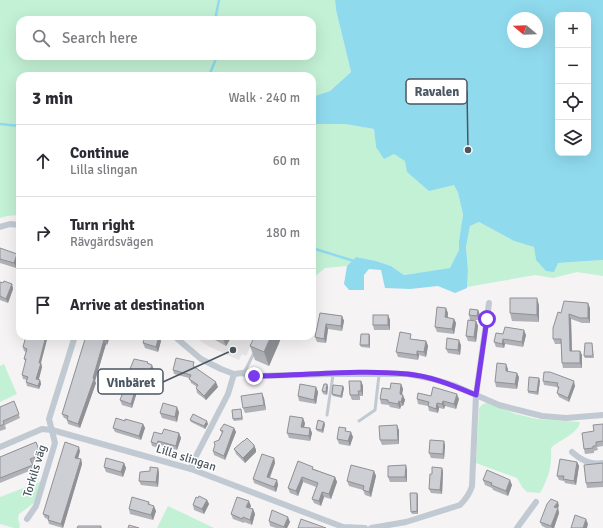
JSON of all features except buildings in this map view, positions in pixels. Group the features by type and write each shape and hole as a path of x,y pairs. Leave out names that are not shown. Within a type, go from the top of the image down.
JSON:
{"street":[{"path":"0,227 10,224 16,225"},
{"path":"371,528 406,522 460,505 464,501 472,486 476,395 489,303"},
{"name":"Torkils väg","path":"27,519 36,506 55,444 49,419 74,340"},
{"path":"179,340 201,359 234,374 242,373 254,376 379,373 408,374 453,385 499,405 542,416 566,418 603,415"},
{"path":"191,469 194,460 228,394 234,374"},
{"name":"Lilla slingan","path":"0,447 42,429 52,430 191,469 343,527 365,528"},
{"path":"572,452 587,462 597,464 603,463"},
{"path":"517,528 536,502"}],"lane":[{"path":"242,373 246,369 255,349"},
{"path":"359,421 375,410 379,373"},
{"path":"327,415 333,374"}],"shaded area":[{"path":"199,340 253,340 246,356 242,354 239,360 208,346"}],"green space":[{"path":"0,0 335,0 351,72 330,91 316,96 316,72 16,72 16,215 0,218"},
{"path":"316,124 345,124 374,129 376,147 394,154 454,185 458,193 463,213 459,250 451,268 404,275 391,266 356,257 347,266 325,268 316,276"},
{"path":"479,222 514,241 534,247 536,260 558,263 603,260 603,276 577,272 553,278 535,275 467,287 468,270 466,247 470,226"},
{"path":"4,364 17,394 0,402 0,366"},
{"path":"488,403 516,414 537,419 580,422 576,430 551,448 549,471 546,482 540,493 527,492 517,478 476,463 479,408 483,404"},
{"path":"42,481 34,503 19,514 19,528 0,524 0,497"},
{"path":"168,506 214,528 157,528"}],"water":[{"path":"335,0 603,0 603,260 558,263 554,272 546,271 536,260 534,247 514,241 479,222 470,226 466,247 468,270 467,288 455,293 438,286 410,289 385,288 381,270 369,269 364,275 364,290 349,290 344,284 347,266 356,257 391,266 404,275 450,268 459,250 463,214 458,193 454,185 429,191 407,172 405,161 394,154 384,159 376,147 374,129 345,124 316,124 316,96 330,91 351,72"}],"waterway":[{"path":"216,16 219,0"},
{"path":"211,72 215,60"},
{"path":"0,124 16,126"},
{"path":"316,249 354,261"}],"place":[{"name":"Ravalen","path":"468,150"},
{"name":"Vinbäret","path":"233,350"}],"route":[{"path":"254,376 349,373 408,374 453,385 476,395 487,319"}]}
